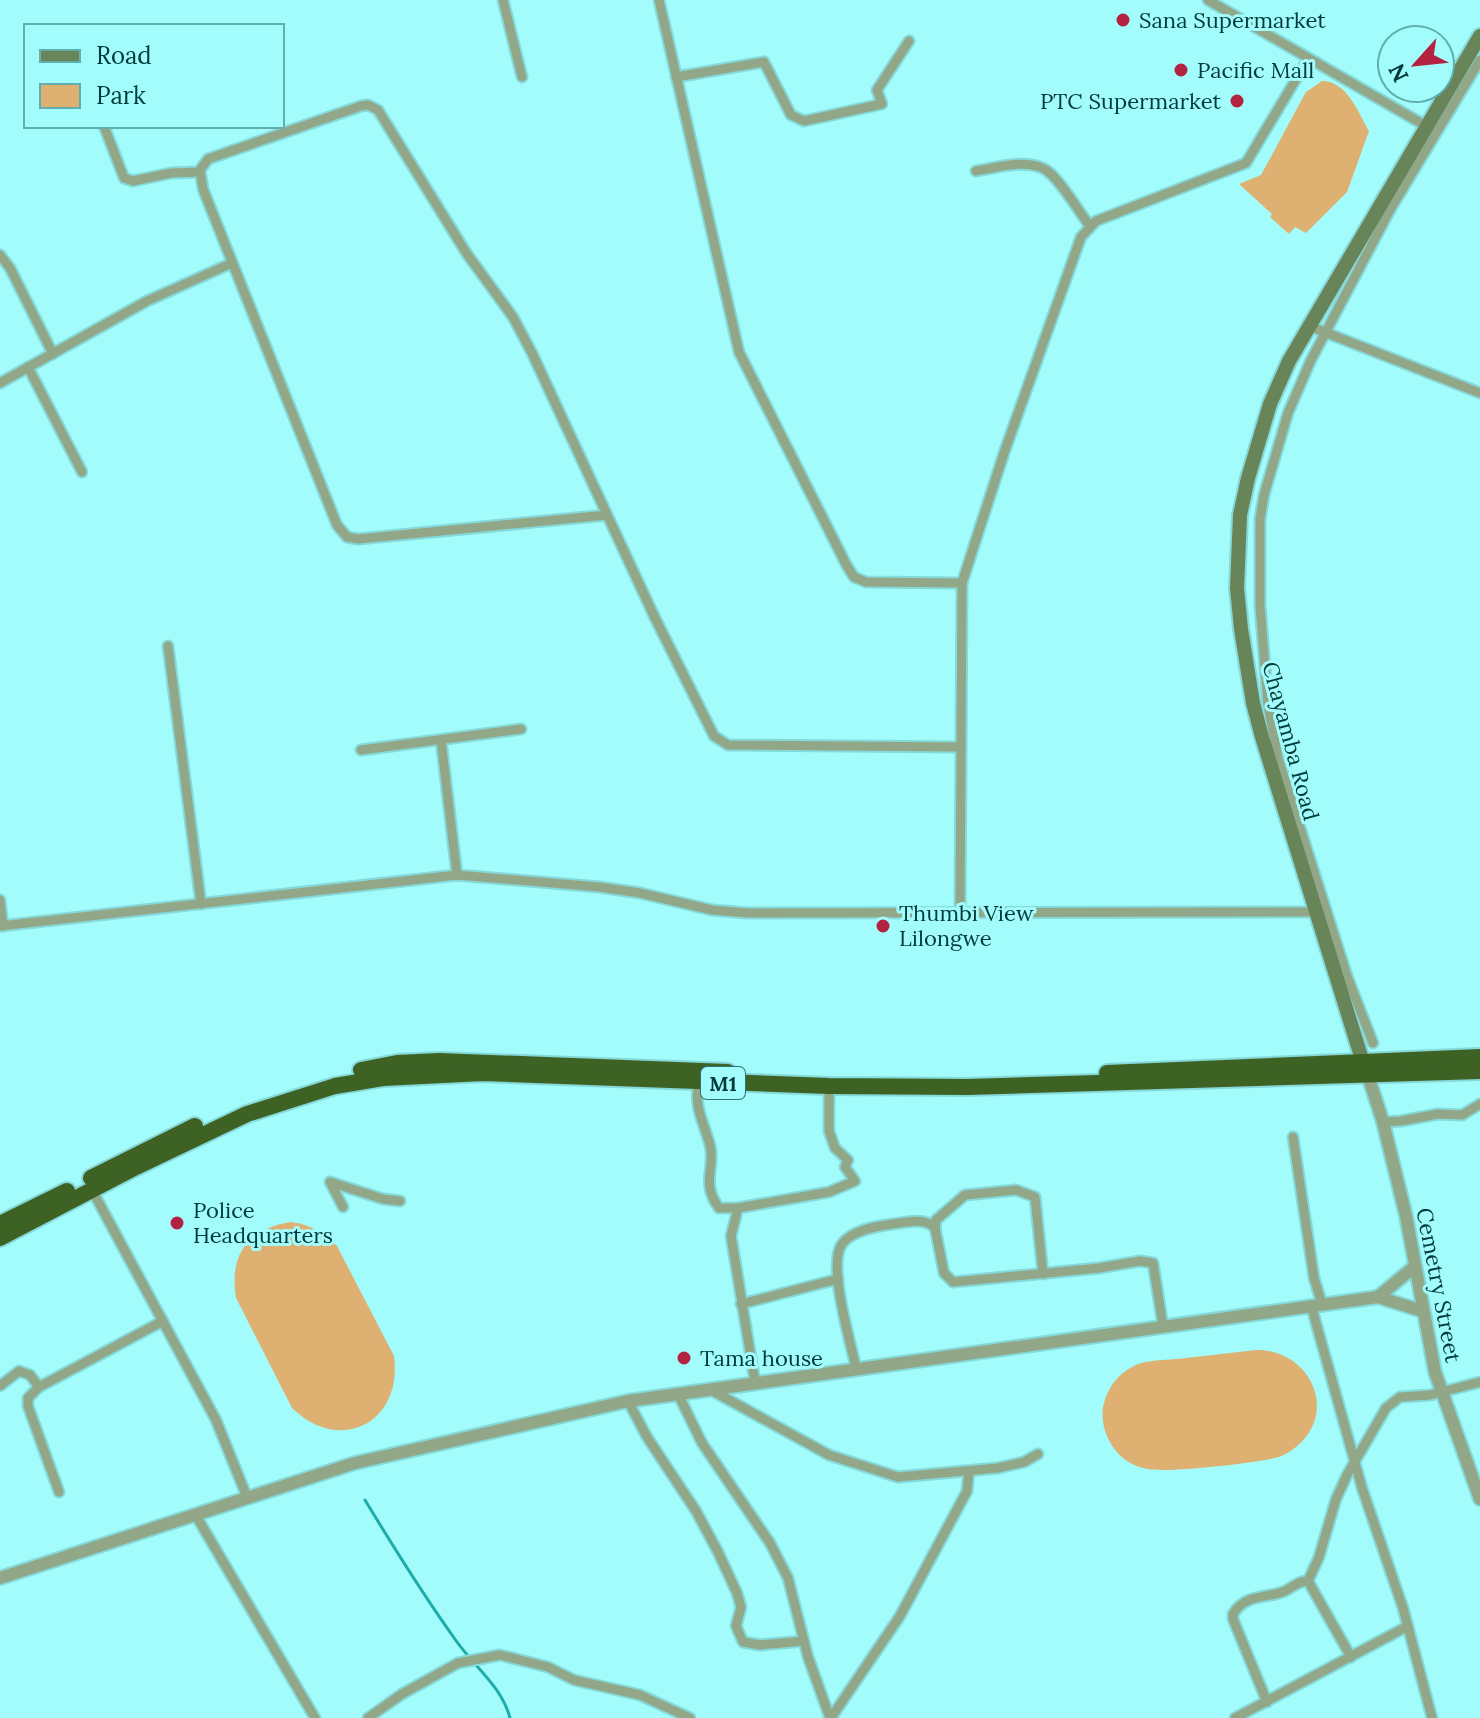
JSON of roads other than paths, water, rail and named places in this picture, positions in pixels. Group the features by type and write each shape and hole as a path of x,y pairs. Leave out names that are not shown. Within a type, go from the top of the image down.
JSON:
{"highway":[{"name":"M1","path":"0,1238 247,1114 357,1081 443,1073 483,1073 829,1086 983,1087 1366,1070 1480,1057"},
{"name":"M1","path":"0,1224 151,1146 241,1106 299,1084 397,1063 515,1062 889,1078 1078,1075 1210,1067 1480,1071"}],"main road":[{"name":"Chayamba Road","path":"1366,1070 1253,703 1237,588 1240,515 1270,404 1309,326 1480,36"}],"street":[{"path":"503,0 522,77"},
{"path":"659,0 739,352 847,566 854,577 866,582 962,583"},
{"path":"1208,0 1226,4 1308,59 1426,126"},
{"path":"676,77 764,62 791,115 804,121 882,104 877,90 909,41"},
{"path":"960,913 962,583 1004,453 1081,237 1090,226 1246,163 1308,59"},
{"path":"1373,1043 1347,976 1278,758 1268,705 1258,548 1264,495 1288,413 1390,210 1480,60"},
{"path":"607,515 358,539 347,537 337,525 203,189 200,172 208,159 361,106 368,105 378,110 467,254 523,336 714,736 728,745 959,747"},
{"path":"105,128 124,178 133,181 171,173 200,172"},
{"path":"976,171 1033,165 1045,169 1090,226"},
{"path":"0,255 10,268 53,354"},
{"path":"0,383 147,301 232,263"},
{"path":"1309,326 1480,393"},
{"path":"28,367 82,472"},
{"path":"168,646 201,904"},
{"path":"361,750 521,729"},
{"path":"441,740 457,875"},
{"path":"0,900 1,926 457,875 599,887 724,912 1317,912"},
{"name":"Cemetry Street","path":"1366,1070 1383,1122 1406,1216 1422,1311 1441,1392 1480,1499"},
{"path":"699,1082 696,1105 711,1148 709,1186 719,1208 738,1208 829,1192 855,1181 845,1167 848,1160 835,1148 829,1131 829,1086"},
{"path":"1383,1122 1438,1114 1467,1114 1480,1104"},
{"path":"1293,1137 1316,1305 1366,1504 1408,1626 1432,1718"},
{"path":"343,1207 330,1182 383,1199 400,1201"},
{"path":"92,1190 216,1420 247,1497"},
{"path":"1043,1274 1035,1197 1016,1190 965,1195 936,1220 944,1273 953,1282 1043,1274 1099,1268 1140,1261 1153,1263 1163,1326"},
{"path":"738,1208 731,1236 755,1382"},
{"path":"856,1368 838,1279 838,1252 851,1236 871,1228 923,1221 935,1228"},
{"path":"1378,1297 1414,1267"},
{"path":"741,1304 838,1279"},
{"path":"0,1578 355,1463 628,1401 1378,1297 1422,1311"},
{"path":"59,1492 28,1406 28,1398 39,1387 163,1321"},
{"path":"0,1386 19,1371 30,1375 39,1387"},
{"path":"1308,1581 1319,1557 1336,1499 1355,1461 1391,1403 1407,1396 1441,1392 1480,1382"},
{"path":"708,1389 829,1455 898,1477 969,1471 1024,1462 1038,1454"},
{"path":"678,1394 702,1443 770,1543 788,1578 829,1718"},
{"path":"628,1401 718,1552 741,1607 736,1626 743,1642 760,1645 804,1641"},
{"path":"829,1718 907,1602 967,1491 969,1471"},
{"path":"195,1514 315,1718"},
{"path":"1308,1581 1351,1657"},
{"path":"1267,1702 1233,1614 1247,1600 1308,1581"},
{"path":"1235,1718 1408,1626"},
{"path":"368,1718 402,1694 458,1663 500,1655 548,1667 574,1680 640,1695 690,1718"}],"waterway":[{"path":"365,1500 445,1625 501,1697 510,1718"}],"place":[{"name":"Sana Supermarket","path":"1123,20"},
{"name":"Pacific Mall","path":"1181,70"},
{"name":"PTC Supermarket","path":"1237,101"},
{"name":"Thumbi View Lilongwe","path":"883,926"},
{"name":"Police Headquarters","path":"177,1223"},
{"name":"Tama house","path":"684,1358"}]}
